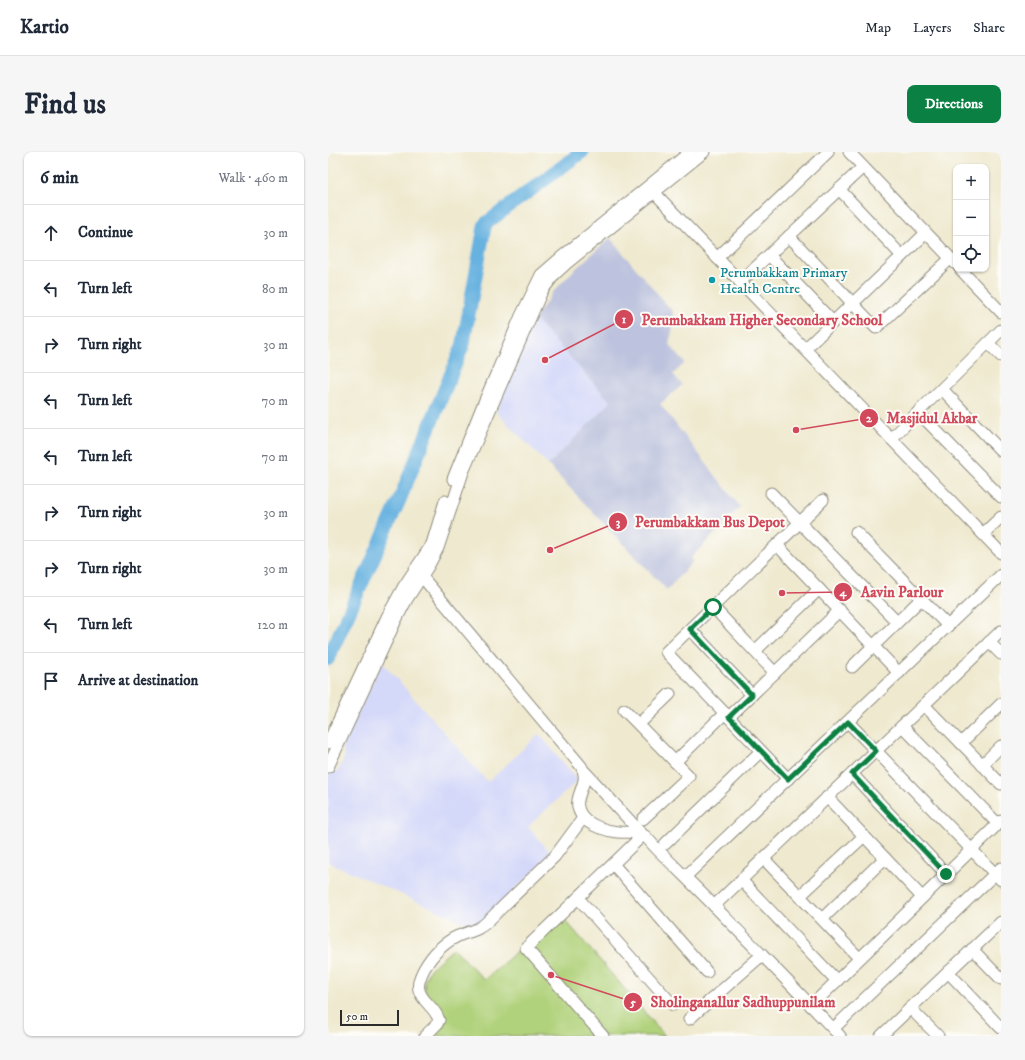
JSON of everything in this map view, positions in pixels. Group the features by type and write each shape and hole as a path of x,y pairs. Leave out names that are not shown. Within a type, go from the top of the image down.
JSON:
{"street":[{"path":"328,743 387,617 404,586 419,573 438,548 463,472 542,291 555,274 651,189 690,152"},
{"path":"651,189 704,152"},
{"path":"717,258 828,152"},
{"path":"789,236 876,328 953,262 849,152"},
{"path":"740,282 863,167"},
{"path":"651,189 1001,553"},
{"path":"839,189 902,256"},
{"path":"805,349 926,233"},
{"path":"769,255 833,322"},
{"path":"963,272 1001,312"},
{"path":"891,439 1001,330"},
{"path":"988,343 1001,356"},
{"path":"942,389 1001,451"},
{"path":"918,412 1001,497"},
{"path":"771,492 897,622"},
{"path":"788,779 666,652 823,500"},
{"path":"983,534 1001,517"},
{"path":"856,532 948,626"},
{"path":"777,545 899,672"},
{"path":"328,767 419,573"},
{"path":"419,573 585,772 643,835 686,876 837,1032 999,874 971,849 848,722"},
{"path":"686,876 1001,575"},
{"path":"754,651 819,589"},
{"path":"852,667 921,599"},
{"path":"713,607 775,673"},
{"path":"675,762 727,715 752,695 840,610"},
{"path":"690,629 752,695"},
{"path":"714,906 1001,631"},
{"path":"989,642 1001,654"},
{"path":"639,724 670,694"},
{"path":"961,743 1001,704"},
{"path":"924,705 1001,784"},
{"path":"624,710 689,776 644,819"},
{"path":"811,1006 999,822 902,726"},
{"path":"982,765 1001,746"},
{"path":"665,844 761,751"},
{"path":"585,772 586,776 577,803 583,818 590,823 606,829 643,835"},
{"path":"852,774 946,874"},
{"path":"827,798 922,897"},
{"path":"425,1036 439,1020 435,1010 421,996 418,988 420,976 429,960 437,950 449,941 460,935 480,928 488,921 555,856 583,818"},
{"path":"603,1036 526,948 643,835"},
{"path":"800,896 864,836"},
{"path":"764,858 859,958"},
{"path":"822,919 885,858"},
{"path":"613,864 707,972"},
{"path":"741,880 837,981"},
{"path":"578,898 673,1005"},
{"path":"881,1036 972,949 999,928"},
{"path":"972,949 1001,979"},
{"path":"689,1019 762,955"},
{"path":"948,972 1001,1028"},
{"path":"910,1008 938,1036"}],"shaded area":[{"path":"610,238 673,312 673,327 669,344 685,363 673,374 682,385 660,404 740,507 691,558 693,561 667,590 548,465 611,402 535,319 553,292 573,271"},
{"path":"535,319 612,402 548,465 496,412"},
{"path":"382,662 488,782 539,734 578,780 528,827 552,854 475,927 328,862 328,776 329,774 338,770 345,757 342,747"}],"green space":[{"path":"560,914 665,1036 436,1036 446,1020 441,1011 426,995 424,982 430,969 454,948 484,980"}],"waterway":[{"path":"328,659 399,501 463,345 485,224 582,152"}],"place":[{"name":"Perumbakkam Primary Health Centre","path":"712,280"},
{"name":"Perumbakkam Higher Secondary School","path":"545,360"},
{"name":"Masjidul Akbar","path":"796,430"},
{"name":"Perumbakkam Bus Depot","path":"550,550"},
{"name":"Aavin Parlour","path":"782,593"},
{"name":"Sholinganallur Sadhuppunilam","path":"551,975"}],"route":[{"path":"713,607 690,629 752,695 729,717 788,779 848,722 876,751 852,774 946,874"}]}
